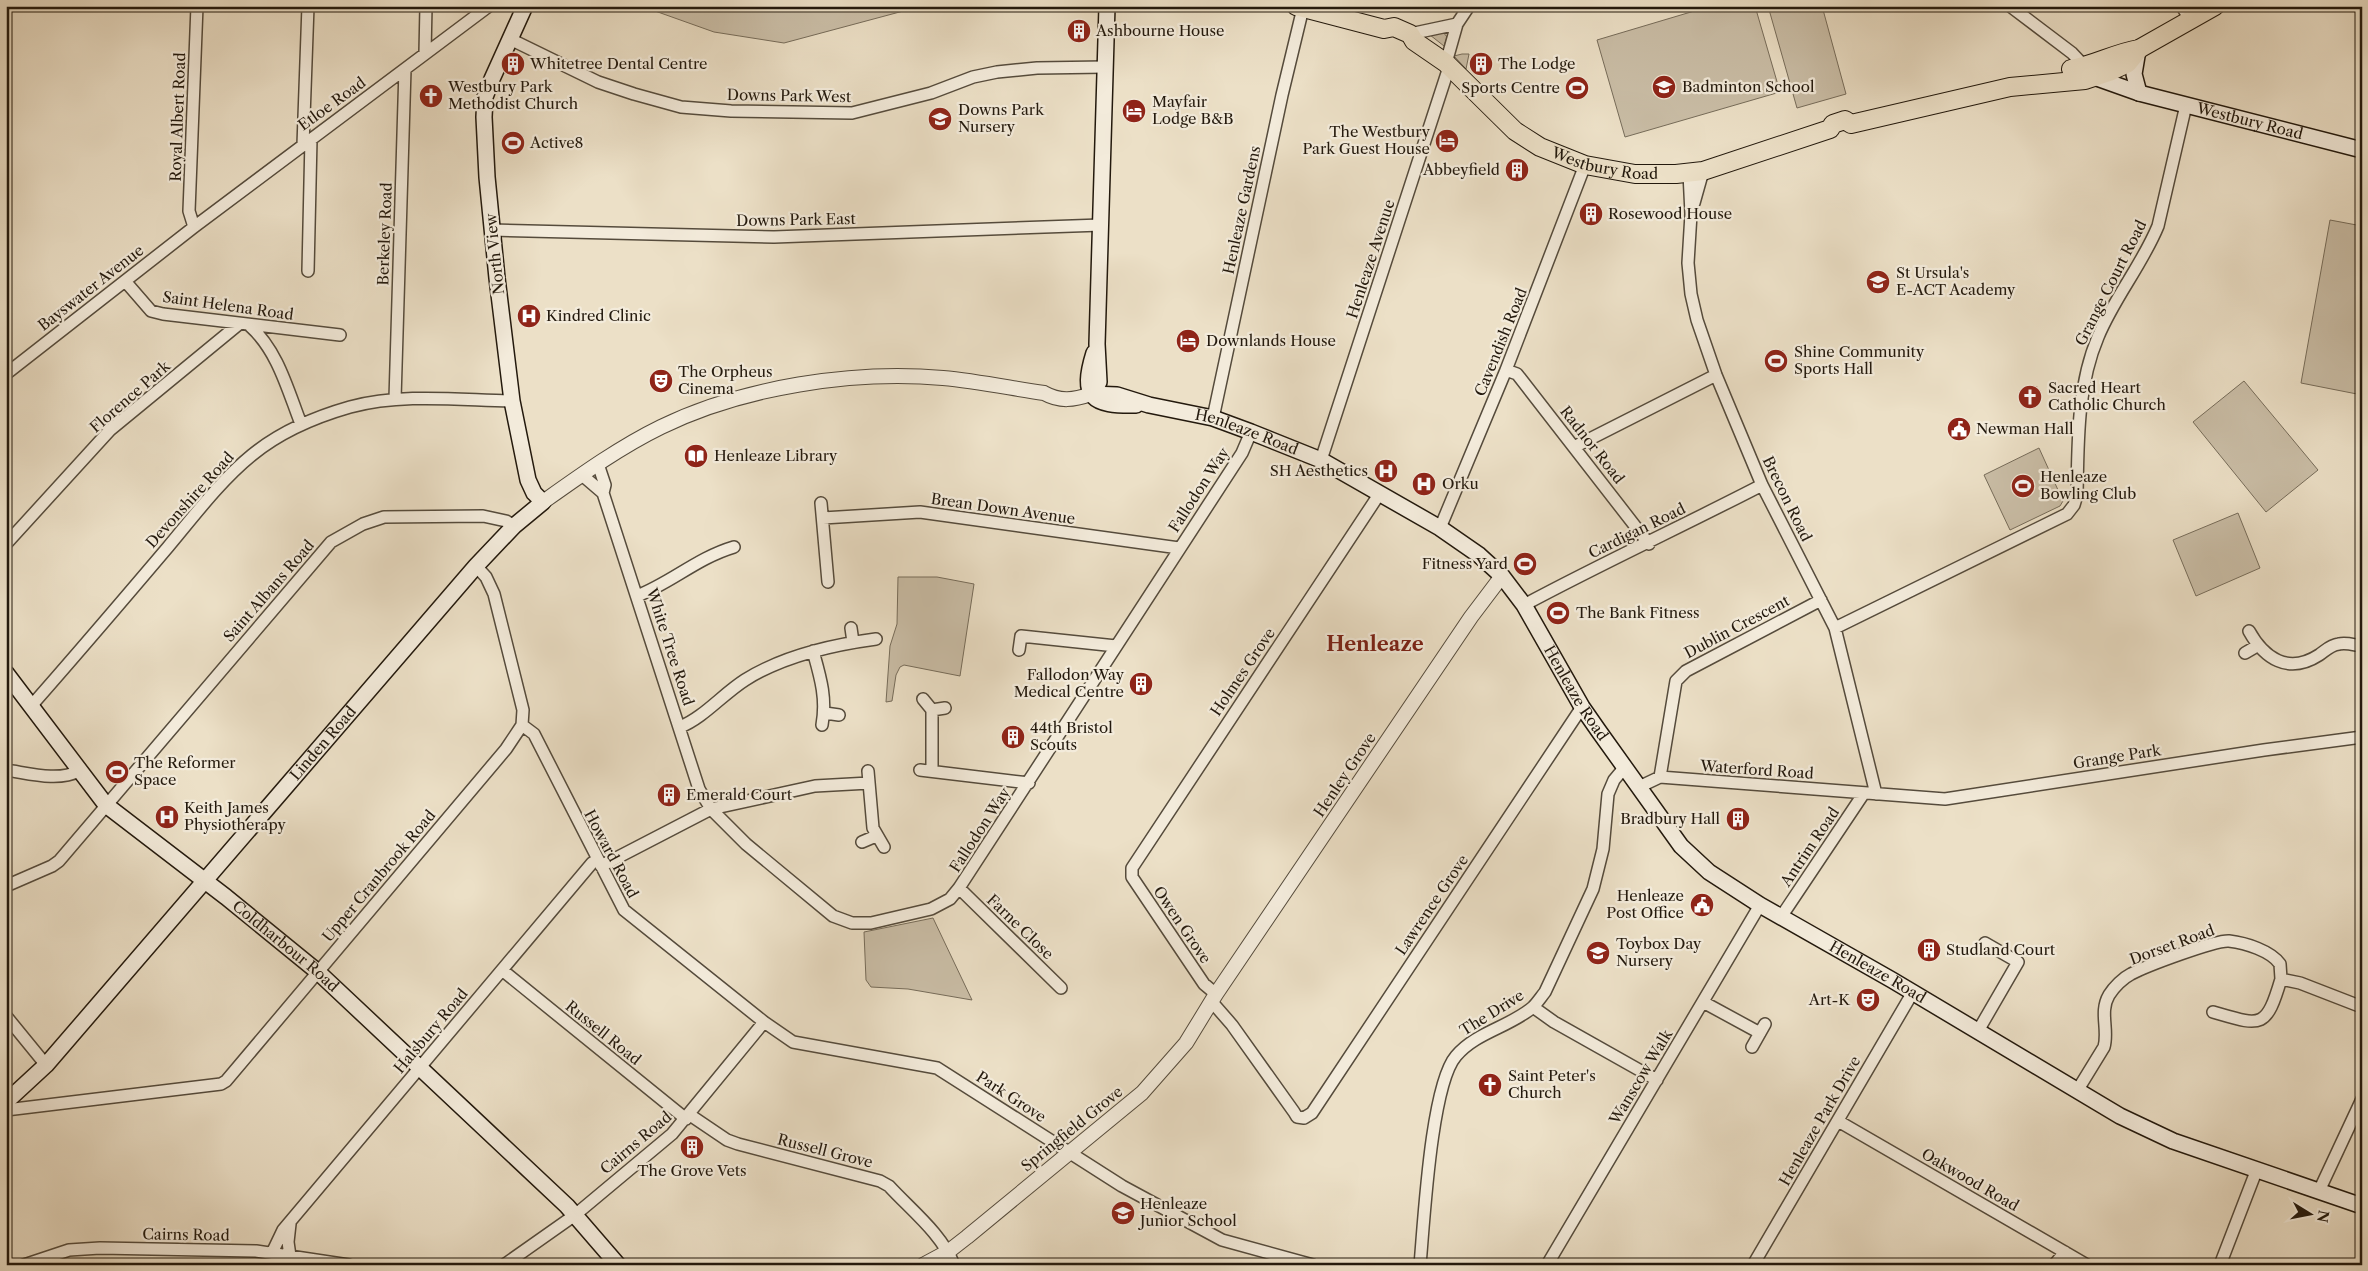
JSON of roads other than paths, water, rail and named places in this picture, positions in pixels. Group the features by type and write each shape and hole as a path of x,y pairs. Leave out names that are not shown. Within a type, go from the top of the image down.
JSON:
{"main road":[{"name":"North View","path":"525,6 485,98 487,177 512,401 528,480 534,493 543,502"},
{"path":"1091,394 1087,380 1097,344 1107,6"},
{"name":"Westbury Road","path":"1300,7 1384,29 1388,36 1403,43 1412,38 1447,65 1515,131 1540,147 1585,165 1635,174 1696,172 1830,129 1835,133 1848,129 1851,124 2010,87 2048,83 2128,63 2139,49 2186,13 2214,6"},
{"path":"2139,49 2134,74 2139,93"},
{"name":"Westbury Road","path":"2090,72 2139,93 2362,150"},
{"name":"Henleaze Road","path":"1091,394 1103,404 1149,405 1213,418 1251,432 1321,460 1440,528 1479,555 1502,576 1524,605 1582,707 1681,846 1695,860 1760,905 1913,992 2077,1091 2167,1139 2319,1191 2355,1205 2362,1213"},
{"name":"Linden Road","path":"6,1102 46,1065 206,882 476,566 514,526 543,502"},
{"name":"Coldharbour Road","path":"6,673 106,805 318,972 420,1066 575,1215 618,1265"}],"street":[{"name":"Royal Albert Road","path":"194,227 189,211 197,6"},
{"path":"308,6 308,271"},
{"path":"425,54 426,6"},
{"name":"Etloe Road","path":"194,227 489,6"},
{"name":"Henleaze Avenue","path":"1321,460 1447,65 1457,24 1469,6"},
{"path":"2010,6 2072,53 2090,72"},
{"name":"Henleaze Gardens","path":"1213,418 1300,7"},
{"path":"1412,38 1457,24"},
{"name":"Downs Park West","path":"510,40 598,82 634,94 681,107 731,111 852,113 931,93 973,77 997,72 1037,68 1105,67"},
{"name":"Berkeley Road","path":"395,399 405,69"},
{"name":"Grange Court Road","path":"1835,628 2067,514 2074,505 2077,495 2080,419 2090,356 2112,307 2151,243 2158,226 2186,105"},
{"name":"Cavendish Road","path":"1440,528 1506,370 1585,165"},
{"name":"Brecon Road","path":"1696,172 1688,263 1691,294 1716,375 1762,486 1835,628 1870,793"},
{"name":"Downs Park East","path":"492,230 774,237 1101,225"},
{"name":"Bayswater Avenue","path":"6,374 194,227"},
{"name":"Saint Helena Road","path":"125,281 151,311 245,325 340,335"},
{"path":"245,325 262,337 275,360 301,424"},
{"name":"Florence Park","path":"6,544 110,430 245,325"},
{"name":"Radnor Road","path":"1506,370 1517,374 1649,544"},
{"path":"1574,447 1716,375"},
{"path":"543,502 598,464 673,422 768,391 854,378 928,377 1044,393 1051,397 1074,400 1091,394"},
{"name":"Devonshire Road","path":"32,705 217,490 252,455 301,424 352,407 395,399 512,401"},
{"name":"Fallodon Way","path":"711,809 746,844 833,916 852,923 871,922 931,909 950,899 1029,783 1242,453 1251,432"},
{"name":"White Tree Road","path":"598,464 605,485 603,493"},
{"name":"White Tree Road","path":"582,474 603,493 699,789 711,809"},
{"name":"Cardigan Road","path":"1524,605 1579,575 1649,544 1762,486"},
{"name":"Holmes Grove","path":"1132,868 1380,493"},
{"path":"821,503 828,582"},
{"name":"Brean Down Avenue","path":"823,518 920,512 1179,548"},
{"name":"Saint Albans Road","path":"6,886 52,866 331,542 363,524 384,517 483,516 506,521 514,526"},
{"path":"637,596 650,591 686,568 734,547"},
{"path":"476,566 486,576 494,594 523,710 522,725"},
{"name":"Henley Grove","path":"1214,998 1471,617 1502,576"},
{"name":"Dublin Crescent","path":"1660,777 1676,681 1686,671 1821,600"},
{"path":"851,628 853,642"},
{"path":"2249,631 2257,646 2270,658 2291,663 2309,660 2338,644 2362,646"},
{"path":"1019,650 1021,636 1116,646"},
{"path":"680,727 691,723 717,699 746,679 812,651 876,639"},
{"path":"2245,653 2257,646"},
{"path":"812,651 823,688 825,713 822,725"},
{"path":"924,699 932,710 926,770 1029,783"},
{"name":"Lawrence Grove","path":"1304,1118 1317,1105 1582,707"},
{"path":"932,710 945,708"},
{"path":"825,713 839,715"},
{"name":"Howard Road","path":"522,725 534,734 624,910 764,1022 793,1042 937,1068"},
{"name":"Upper Cranbrook Road","path":"6,1110 221,1084 506,749 522,725"},
{"name":"Grange Park","path":"1870,793 1945,799 2264,750 2362,737"},
{"name":"The Drive","path":"1420,1265 1434,1128 1445,1079 1455,1057 1471,1042 1533,1007 1551,979 1593,889 1602,850 1608,794 1614,780 1624,768"},
{"path":"6,770 58,776 68,776 79,771"},
{"path":"599,862 711,809 815,786 868,777 876,836 884,847"},
{"name":"Waterford Road","path":"1639,787 1660,777 1870,793"},
{"name":"Antrim Road","path":"1781,917 1870,793"},
{"path":"862,842 876,836"},
{"name":"Halsbury Road","path":"272,1253 283,1230 290,1224 420,1066 592,863 599,862"},
{"name":"Owen Grove","path":"1132,868 1132,877 1232,1025 1294,1112 1298,1117 1304,1118"},
{"name":"Farne Close","path":"959,888 1061,988"},
{"name":"Wanscow Walk","path":"1547,1265 1760,905"},
{"name":"Dorset Road","path":"2077,1091 2104,1047 2106,1039 2103,1015 2109,995 2130,974 2220,942 2229,941 2276,958 2282,972 2281,979"},
{"path":"1978,1031 2018,962 1986,943"},
{"name":"Russell Road","path":"502,970 688,1117"},
{"path":"2221,1011 2248,1022 2257,1022 2266,1018 2270,1012 2281,979 2300,983 2362,1008"},
{"name":"Henleaze Park Drive","path":"1753,1265 1913,992"},
{"name":"Springfield Grove","path":"923,1265 949,1251 1115,1117 1165,1069 1186,1043 1214,998"},
{"path":"1703,1002 1762,1028 1752,1047"},
{"path":"1533,1007 1554,1022 1657,1080"},
{"path":"6,1016 46,1065"},
{"name":"Cairns Road","path":"504,1265 575,1215 672,1134 688,1117 764,1022"},
{"name":"Park Grove","path":"937,1068 1122,1186 1222,1240 1313,1265"},
{"path":"2319,1191 2362,1099"},
{"name":"Russell Grove","path":"688,1117 732,1142 880,1180 889,1186 949,1251 954,1265"},
{"name":"Oakwood Road","path":"1838,1121 2087,1265"},
{"path":"2220,1265 2257,1169"},
{"path":"290,1224 288,1242 290,1256"},
{"name":"Cairns Road","path":"24,1265 69,1250 100,1248 272,1253 349,1265"},
{"path":"2054,1265 2065,1252"}],"place":[{"name":"Ashbourne House","path":"1079,31"},
{"name":"Whitetree Dental Centre","path":"513,64"},
{"name":"The Lodge","path":"1481,64"},
{"name":"Badminton School","path":"1664,87"},
{"name":"Sports Centre","path":"1577,88"},
{"name":"Westbury Park Methodist Church","path":"431,96"},
{"name":"Mayfair Lodge B&B","path":"1134,111"},
{"name":"Downs Park Nursery","path":"940,119"},
{"name":"The Westbury Park Guest House","path":"1447,141"},
{"name":"Active8","path":"513,143"},
{"name":"Abbeyfield","path":"1517,170"},
{"name":"Rosewood House","path":"1591,214"},
{"name":"St Ursula's E-ACT Academy","path":"1878,282"},
{"name":"Kindred Clinic","path":"529,316"},
{"name":"Downlands House","path":"1188,341"},
{"name":"Shine Community Sports Hall","path":"1776,361"},
{"name":"The Orpheus Cinema","path":"661,381"},
{"name":"Sacred Heart Catholic Church","path":"2030,397"},
{"name":"Newman Hall","path":"1959,429"},
{"name":"Henleaze Library","path":"696,456"},
{"name":"SH Aesthetics","path":"1386,471"},
{"name":"Orku","path":"1424,484"},
{"name":"Henleaze Bowling Club","path":"2023,486"},
{"name":"Fitness Yard","path":"1525,564"},
{"name":"The Bank Fitness","path":"1558,613"},
{"name":"Fallodon Way Medical Centre","path":"1141,684"},
{"name":"44th Bristol Scouts","path":"1013,737"},
{"name":"The Reformer Space","path":"117,772"},
{"name":"Emerald Court","path":"669,795"},
{"name":"Keith James Physiotherapy","path":"167,817"},
{"name":"Bradbury Hall","path":"1738,819"},
{"name":"Henleaze Post Office","path":"1702,905"},
{"name":"Studland Court","path":"1929,950"},
{"name":"Toybox Day Nursery","path":"1598,953"},
{"name":"Art-K","path":"1868,1000"},
{"name":"Saint Peter's Church","path":"1490,1085"},
{"name":"The Grove Vets","path":"692,1147"},
{"name":"Henleaze Junior School","path":"1123,1213"}],"district":[{"name":"Henleaze","path":"1375,644"}]}
